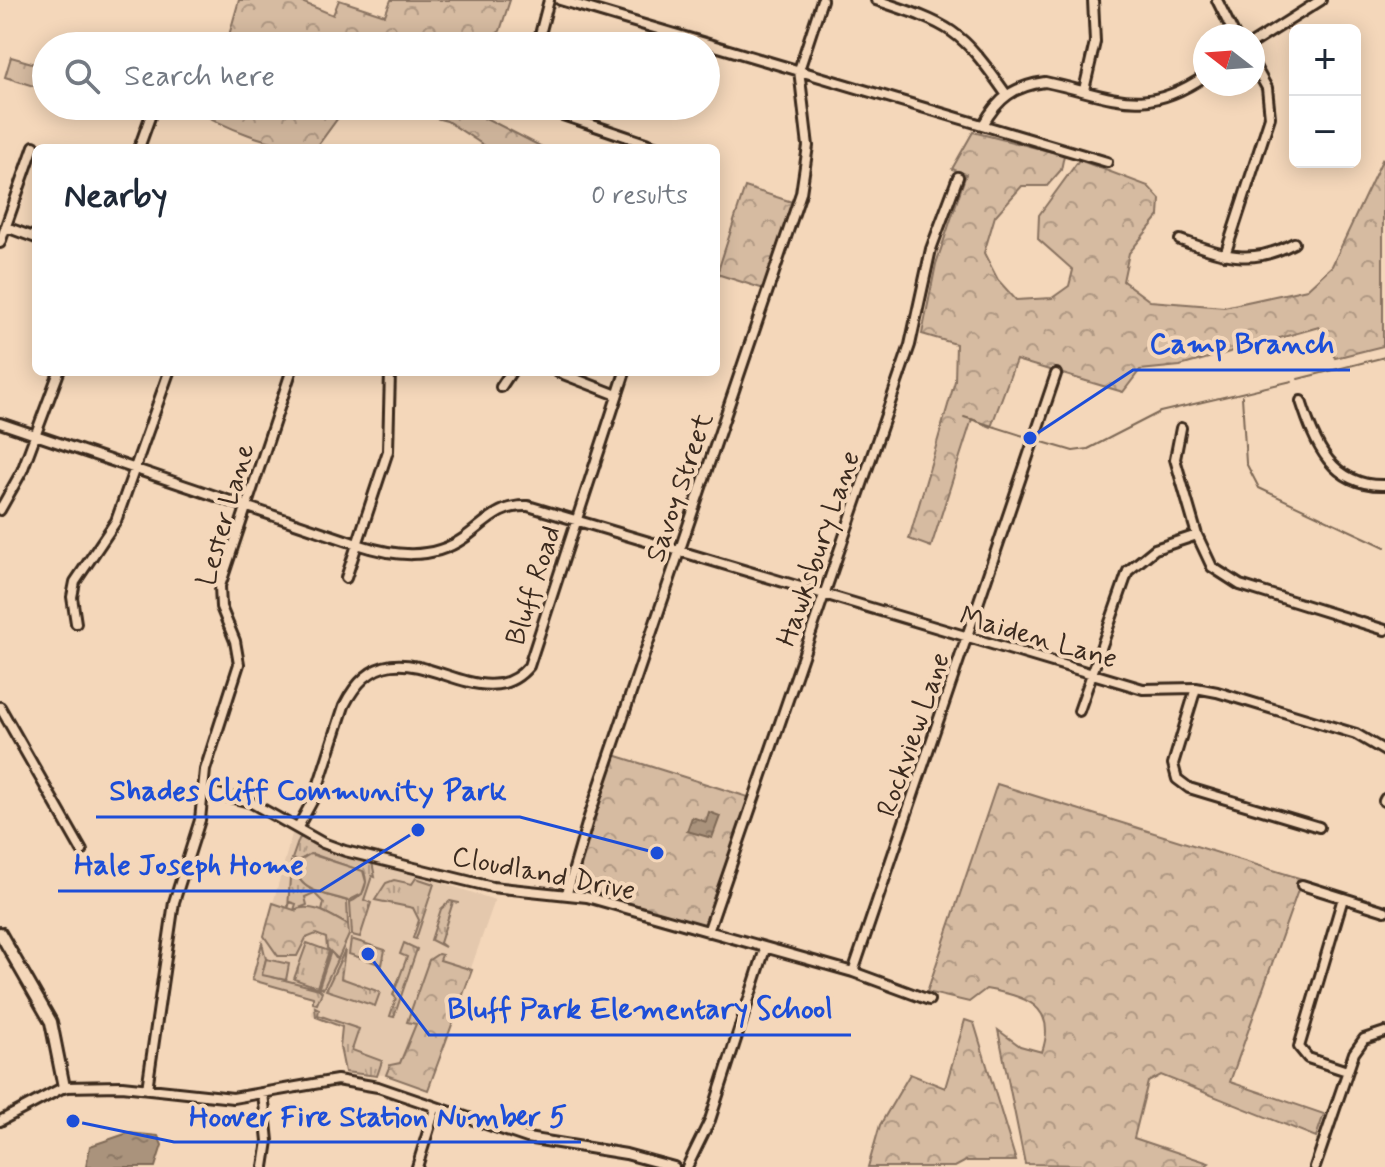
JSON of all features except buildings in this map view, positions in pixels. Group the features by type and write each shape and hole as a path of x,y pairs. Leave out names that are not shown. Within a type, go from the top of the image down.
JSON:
{"street":[{"path":"541,32 549,0"},
{"path":"560,0 669,32"},
{"name":"Savoy Street","path":"567,893 805,176 808,133 799,70 822,0"},
{"path":"876,0 955,30 976,51 1006,94"},
{"path":"1084,90 1095,42 1093,0"},
{"path":"1217,0 1229,24"},
{"path":"1265,35 1321,0"},
{"path":"720,47 1107,162"},
{"path":"983,125 1006,94 1030,84 1045,82 1129,101 1155,101 1171,97 1193,83"},
{"path":"1225,255 1270,117 1265,84"},
{"path":"140,144 149,120"},
{"path":"578,120 648,144"},
{"path":"0,243 32,152"},
{"name":"Hawksbury Lane","path":"708,932 910,345 931,249 958,177"},
{"path":"6,227 32,237"},
{"path":"1180,240 1225,255 1256,258 1294,243"},
{"name":"Rockview Lane","path":"853,972 1056,374"},
{"path":"0,510 16,485 58,376"},
{"path":"76,623 72,597 75,582 110,532 168,376"},
{"name":"Lester Lane","path":"147,1089 174,902 200,820 201,790 239,664 235,641 221,607 220,586 290,376"},
{"path":"346,578 388,451 390,376"},
{"path":"501,387 508,376"},
{"path":"568,376 617,395"},
{"name":"Bluff Road","path":"298,827 315,796 349,695 372,672 390,664 411,663 487,687 508,684 520,677 529,666 624,376"},
{"path":"1301,401 1317,447 1331,465 1358,482 1385,485"},
{"name":"Maiden Lane","path":"0,423 357,544 398,555 435,551 463,539 497,511 518,506 1143,689 1196,688 1356,734 1385,751"},
{"path":"1181,428 1175,459 1197,535 1212,567 1231,581 1385,630"},
{"path":"1079,711 1128,571 1155,549 1197,535"},
{"path":"1196,688 1173,764 1177,779 1189,788 1319,827"},
{"path":"0,707 82,851"},
{"name":"Cloudland Drive","path":"201,790 250,802 323,843 345,851 492,887 567,893 853,972 929,1000"},
{"path":"1302,885 1385,911"},
{"path":"1343,898 1299,1047 1308,1058 1347,1071"},
{"path":"0,933 51,1022 64,1087"},
{"path":"687,1167 710,1120 765,949"},
{"path":"1315,1167 1358,1045 1371,1035 1385,1032"},
{"path":"0,1121 64,1087 100,1085 215,1098 263,1093 319,1081 348,1081 378,1087 435,1109 537,1141 607,1151 674,1167"},
{"path":"263,1093 268,1141 264,1167"},
{"path":"417,1167 435,1109"}],"shaded area":[{"path":"292,834 495,900 428,1090 386,1075 345,1072 340,1047 342,1027 312,1015 313,997 252,980"}],"green space":[{"path":"239,0 297,0 333,15 339,0 385,15 391,0 510,0 499,32 230,32"},
{"path":"11,57 32,63 32,86 5,77"},
{"path":"214,120 337,120 319,144 279,144"},
{"path":"443,120 489,120 536,144 482,144"},
{"path":"973,132 1064,155 1061,170 1047,186 1022,186 995,216 984,253 998,280 1016,300 1052,298 1069,286 1073,270 1038,239 1039,215 1079,160 1148,186 1160,199 1159,216 1129,253 1123,281 1150,301 1224,307 1307,289 1332,266 1383,158 1383,346 1335,358 1319,327 1180,366 1140,370 1123,392 1016,360 991,427 972,419 931,547 909,539 955,381 956,344 922,334 936,264 966,174 952,169"},
{"path":"745,187 792,202 764,289 720,275 720,265"},
{"path":"614,755 751,798 707,926 572,886"},
{"path":"997,784 1302,879 1230,1082 1324,1114 1316,1137 1161,1075 1148,1082 1134,1138 1209,1163 1204,1167 1025,1164 998,1030 1020,1046 1042,1052 1046,1036 1041,1013 1025,1000 986,989 969,1002 927,992"},
{"path":"303,836 372,862 375,877 372,876 364,900 371,903 360,937 352,935 350,902 364,890 364,872 313,854 297,861 292,859"},
{"path":"310,854 363,871 366,882 362,894 348,901 305,885 297,872 297,862"},
{"path":"291,862 296,864 300,880 306,886 347,901 348,925 322,911 324,903 314,893 305,897 307,905 294,910 296,904 290,902 288,909"},
{"path":"416,878 434,884 416,939 413,938 419,920 413,908 375,900 386,883 394,880 412,884"},
{"path":"450,901 459,903 453,902 440,943 445,947 431,940 441,909"},
{"path":"273,903 294,910 315,909 348,925 349,935 338,959 327,948 326,938 316,934 306,938 297,956 278,956 264,936"},
{"path":"351,939 385,950 382,965 349,954"},
{"path":"262,943 266,959 262,974 319,989 322,992 317,1004 313,1003 313,997 252,980"},
{"path":"307,943 329,951 317,987 294,979"},
{"path":"404,943 417,949 394,1017 390,1016 396,998 393,995 407,957 400,954"},
{"path":"345,950 341,978 380,992 375,1006 326,990"},
{"path":"331,951 337,960 323,989 319,987"},
{"path":"442,955 440,960 472,970 428,1090 386,1075 390,1065 400,1063 416,1024 407,1022 429,960"},
{"path":"266,959 289,964 286,980 262,975"},
{"path":"315,1007 319,1009 318,1015 359,1029 352,1050 382,1061 377,1076 345,1072 340,1047 342,1027 316,1017"},
{"path":"965,1020 974,1023 1016,1161 966,1161 955,1167 868,1167 880,1125 910,1074 945,1088"}],"water":[{"path":"709,812 720,816 712,838 687,831 692,817 706,822"},
{"path":"128,1133 158,1136 162,1145 155,1167 86,1167 90,1146"}],"waterway":[{"path":"1298,379 1385,357"},
{"path":"1039,441 1073,451 1088,449 1160,412 1292,381"},
{"path":"1242,396 1246,463 1259,488 1385,547"},
{"path":"964,417 1030,438"}],"place":[{"name":"Camp Branch","path":"1030,438"},
{"name":"Hale Joseph Home","path":"418,830"},
{"name":"Shades Cliff Community Park","path":"657,853"},
{"name":"Bluff Park Elementary School","path":"368,954"},
{"name":"Hoover Fire Station Number 5","path":"73,1121"}]}
